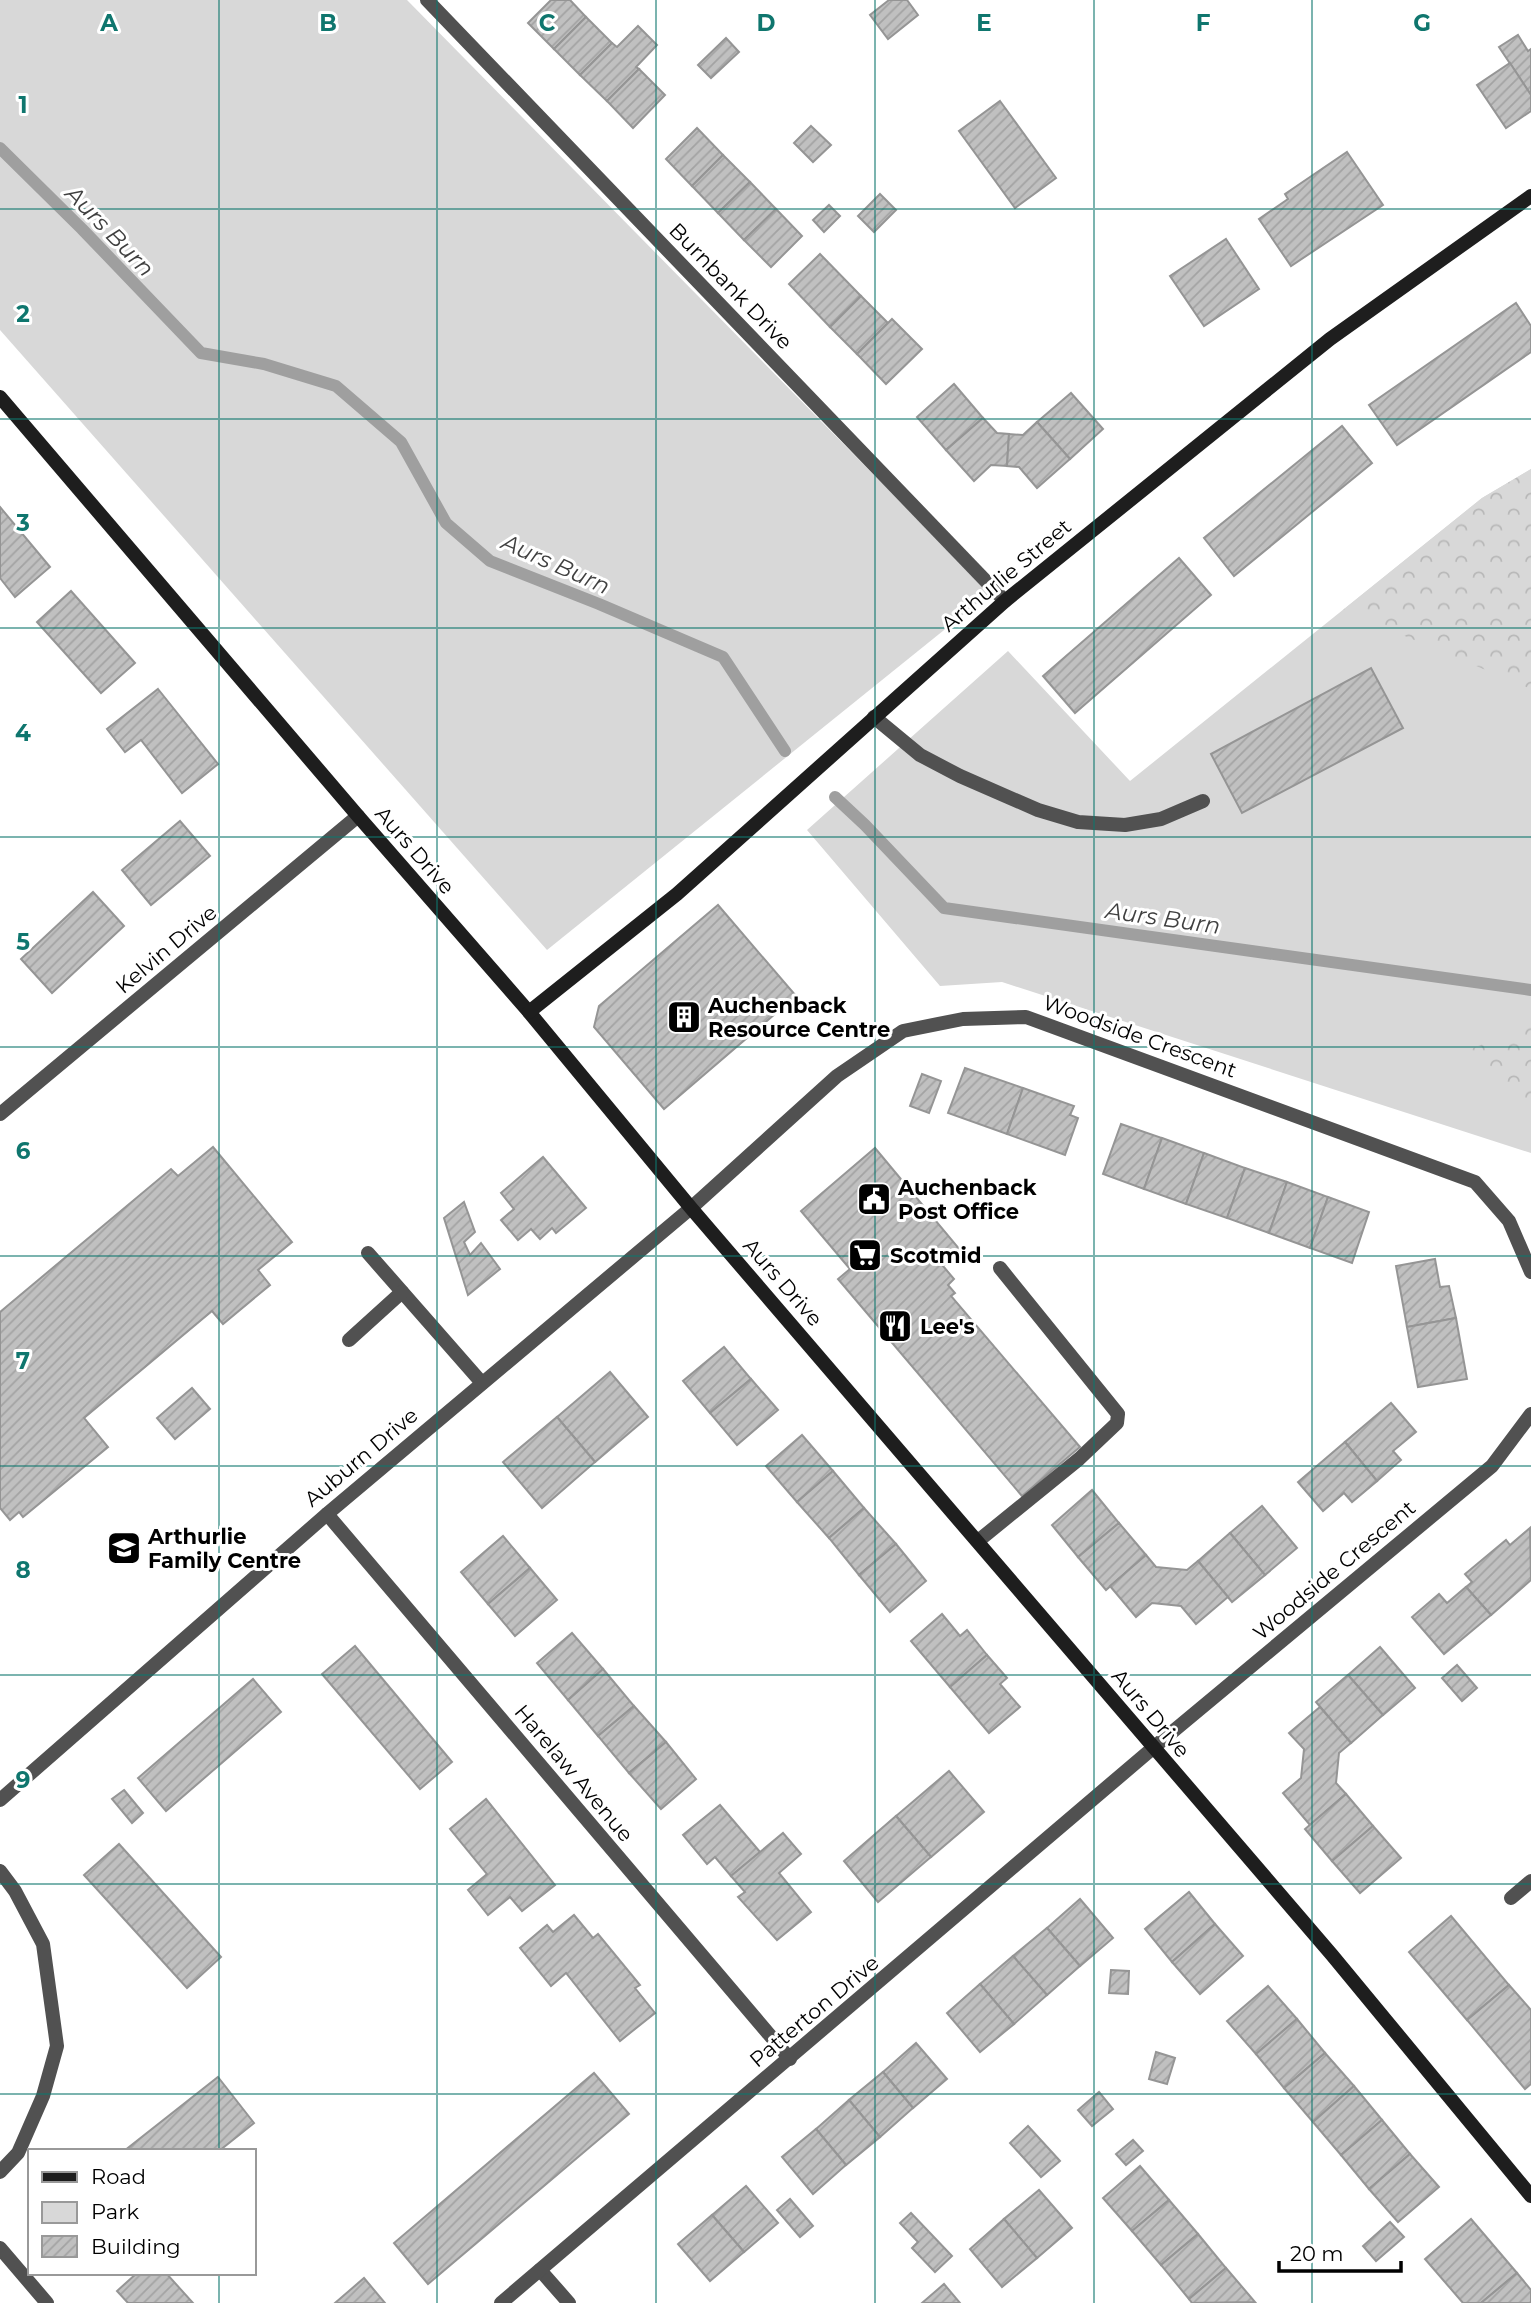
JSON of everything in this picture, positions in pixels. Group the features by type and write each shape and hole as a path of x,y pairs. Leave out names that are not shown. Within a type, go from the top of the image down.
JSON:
{"street":[{"name":"Burnbank Drive","path":"428,0 1005,601"},
{"name":"Arthurlie Street","path":"529,1012 677,894 1005,601 1330,339 1531,196"},
{"name":"Aurs Drive","path":"0,397 529,1012 691,1208 1332,1955 1531,2196"},
{"path":"874,717 920,755 960,776 1038,810 1078,822 1125,825 1161,819 1203,801"},
{"name":"Kelvin Drive","path":"0,1114 358,816"},
{"name":"Woodside Crescent","path":"691,1208 837,1076 903,1031 963,1018 1026,1017 1475,1182 1509,1221 1531,1272"},
{"name":"Auburn Drive","path":"0,1800 327,1514 691,1208"},
{"path":"368,1253 482,1383"},
{"path":"978,1541 1097,1443 1117,1423 1118,1414 1000,1268"},
{"path":"349,1340 402,1292"},
{"name":"Woodside Crescent","path":"1153,1748 1492,1466 1531,1414"},
{"name":"Harelaw Avenue","path":"327,1514 790,2059"},
{"name":"Patterton Drive","path":"501,2303 1153,1748"},
{"path":"0,1871 15,1891 43,1944 57,2046 43,2096 18,2153 0,2172"},
{"path":"1511,1898 1531,1881"},
{"path":"0,2248 47,2303"},
{"path":"540,2270 569,2303"}],"green space":[{"path":"0,0 407,0 990,593 547,950 0,330"},
{"path":"1531,469 1531,1153 1002,982 940,986 807,830 1008,651 1130,781 1482,498"},
{"path":"1531,469 1531,689 1343,610 1482,498"},
{"path":"1531,1023 1531,1112 1469,1050"}],"building":[{"path":"551,0 570,0 586,17 554,49 528,23"},
{"path":"889,0 907,0 918,15 888,39 870,15"},
{"path":"586,17 612,43 580,75 554,49"},
{"path":"638,26 657,45 636,67 639,69 607,101 580,75 612,43 617,47"},
{"path":"1518,35 1528,51 1531,49 1531,95 1499,47"},
{"path":"726,38 739,52 711,78 698,65"},
{"path":"1510,63 1531,95 1531,111 1506,128 1477,85"},
{"path":"639,69 665,95 633,128 607,101"},
{"path":"1000,101 1056,178 1015,208 959,131"},
{"path":"811,126 831,145 813,162 794,143"},
{"path":"697,128 723,155 692,186 666,159"},
{"path":"1347,152 1383,205 1291,266 1259,219 1288,199 1285,194"},
{"path":"723,155 750,182 718,213 692,186"},
{"path":"750,182 776,209 744,240 718,213"},
{"path":"880,194 896,210 874,232 858,216"},
{"path":"829,205 840,216 824,232 813,220"},
{"path":"776,209 802,236 771,267 744,240"},
{"path":"1226,239 1259,289 1204,326 1170,276"},
{"path":"820,254 861,296 830,327 789,284"},
{"path":"861,296 888,323 857,354 830,327"},
{"path":"1516,303 1531,326 1531,352 1397,445 1369,405"},
{"path":"892,319 922,349 886,384 857,354"},
{"path":"954,384 983,418 946,450 917,417"},
{"path":"1071,393 1103,429 1070,459 1037,422"},
{"path":"983,418 997,433 1009,434 1007,466 991,465 974,481 946,450"},
{"path":"1037,422 1070,459 1037,488 1019,467 1007,466 1009,434 1023,435"},
{"path":"1342,426 1372,463 1234,576 1204,538"},
{"path":"0,507 50,567 15,597 0,578"},
{"path":"1179,558 1211,595 1075,713 1043,676"},
{"path":"71,591 135,663 101,693 37,622"},
{"path":"1371,668 1403,728 1242,813 1211,754"},
{"path":"158,689 218,764 182,793 141,740 125,752 107,729"},
{"path":"180,821 210,856 151,905 122,870"},
{"path":"93,892 124,926 52,993 21,959"},
{"name":"Auchenback Resource Centre","path":"718,905 796,996 664,1109 594,1027 599,1006"},
{"path":"965,1068 1023,1088 1007,1134 948,1113"},
{"path":"922,1074 941,1081 929,1113 910,1106"},
{"path":"1023,1088 1074,1106 1070,1115 1078,1118 1065,1155 1007,1134"},
{"path":"1121,1124 1162,1138 1144,1189 1103,1174"},
{"path":"1162,1138 1204,1153 1186,1204 1144,1189"},
{"path":"213,1147 292,1242 258,1270 270,1285 223,1324 212,1311 84,1418 108,1447 23,1517 19,1512 10,1520 0,1508 0,1312 171,1169 178,1176"},
{"path":"875,1148 961,1251 943,1266 954,1279 948,1285 955,1293 951,1296 1080,1447 1022,1496 838,1279 850,1269 801,1211"},
{"path":"1204,1153 1245,1168 1227,1218 1186,1204"},
{"path":"543,1157 586,1208 556,1233 552,1228 540,1239 531,1229 518,1240 501,1220 514,1209 501,1193"},
{"path":"1245,1168 1287,1182 1269,1233 1227,1218"},
{"path":"1287,1182 1328,1197 1310,1248 1269,1233"},
{"path":"1328,1197 1369,1212 1352,1263 1310,1248"},
{"path":"464,1202 475,1232 464,1242 470,1255 481,1243 500,1269 468,1295 444,1218"},
{"path":"1435,1259 1440,1287 1449,1286 1456,1318 1407,1327 1396,1266"},
{"path":"1456,1318 1467,1379 1418,1387 1407,1327"},
{"path":"724,1347 751,1379 710,1413 683,1381"},
{"path":"610,1372 648,1417 595,1462 557,1417"},
{"path":"751,1379 778,1410 737,1445 710,1413"},
{"path":"192,1388 210,1409 175,1439 157,1418"},
{"path":"1391,1403 1416,1432 1393,1451 1401,1460 1377,1481 1345,1442"},
{"path":"557,1417 595,1462 542,1508 503,1462"},
{"path":"802,1435 833,1471 797,1502 766,1466"},
{"path":"1345,1442 1377,1481 1352,1502 1344,1493 1323,1511 1298,1482"},
{"path":"833,1471 864,1508 829,1538 797,1502"},
{"path":"1092,1490 1119,1523 1078,1557 1052,1525"},
{"path":"1262,1506 1297,1548 1265,1575 1230,1533"},
{"path":"864,1508 896,1544 859,1575 829,1538"},
{"path":"1119,1523 1146,1555 1106,1590 1078,1557"},
{"path":"1530,1528 1531,1580 1491,1615 1466,1587 1472,1582 1465,1574 1506,1540 1510,1545"},
{"path":"1230,1533 1265,1575 1232,1602 1198,1561"},
{"path":"503,1536 530,1568 488,1604 461,1572"},
{"path":"896,1544 926,1581 890,1612 859,1575"},
{"path":"1146,1555 1156,1567 1187,1570 1198,1561 1228,1597 1196,1624 1181,1606 1152,1603 1136,1617 1110,1586"},
{"path":"530,1568 557,1600 515,1636 488,1604"},
{"path":"1466,1587 1491,1615 1444,1654 1412,1617 1439,1594 1447,1603"},
{"path":"942,1614 960,1636 967,1630 987,1655 950,1687 911,1641"},
{"path":"572,1633 603,1669 568,1700 537,1663"},
{"path":"355,1646 452,1762 420,1789 322,1674"},
{"path":"1380,1647 1415,1688 1383,1715 1348,1675"},
{"path":"987,1655 1007,1678 1000,1684 1020,1707 989,1733 950,1687"},
{"path":"1457,1665 1477,1688 1462,1701 1442,1678"},
{"path":"603,1669 634,1706 598,1736 568,1700"},
{"path":"1348,1675 1383,1715 1351,1743 1316,1702"},
{"path":"253,1679 281,1712 166,1811 138,1778"},
{"path":"634,1706 666,1742 629,1773 598,1736"},
{"path":"1320,1707 1351,1743 1339,1753 1336,1783 1346,1794 1310,1825 1283,1793 1301,1778 1304,1749 1289,1733"},
{"path":"666,1742 696,1779 661,1809 629,1773"},
{"path":"949,1771 984,1812 931,1857 896,1816"},
{"path":"124,1790 143,1813 132,1823 112,1799"},
{"path":"1346,1794 1373,1826 1332,1861 1305,1829"},
{"path":"486,1799 555,1885 522,1911 510,1897 488,1915 468,1890 487,1874 450,1829"},
{"path":"720,1805 760,1852 731,1876 715,1857 707,1864 683,1835"},
{"path":"896,1816 931,1857 878,1902 844,1861"},
{"path":"1373,1826 1401,1858 1360,1893 1332,1861"},
{"path":"783,1833 801,1854 779,1873 811,1912 777,1940 738,1897 745,1892 731,1876"},
{"path":"119,1844 221,1957 187,1988 84,1875"},
{"path":"1189,1892 1215,1924 1172,1962 1145,1929"},
{"path":"1080,1899 1113,1938 1080,1966 1047,1928"},
{"path":"574,1915 593,1938 598,1934 640,1985 635,1988 655,2013 620,2041 566,1973 551,1986 520,1948 547,1925 553,1932"},
{"path":"1451,1916 1509,1985 1467,2020 1409,1952"},
{"path":"1215,1924 1243,1956 1200,1994 1172,1962"},
{"path":"1047,1928 1080,1966 1047,1995 1013,1956"},
{"path":"1013,1956 1047,1995 1014,2024 980,1984"},
{"path":"1111,1970 1129,1971 1128,1994 1109,1993"},
{"path":"980,1984 1014,2024 980,2052 947,2013"},
{"path":"1509,1985 1531,2010 1531,2084 1525,2089 1467,2020"},
{"path":"1268,1986 1297,2019 1256,2054 1227,2021"},
{"path":"1297,2019 1325,2053 1284,2088 1256,2054"},
{"path":"916,2043 947,2079 913,2108 883,2072"},
{"path":"1156,2052 1175,2058 1167,2084 1149,2079"},
{"path":"1325,2053 1354,2086 1313,2122 1284,2088"},
{"path":"883,2072 913,2108 880,2137 849,2100"},
{"path":"594,2073 629,2114 428,2284 394,2243"},
{"path":"218,2077 254,2123 222,2149 127,2149"},
{"path":"1354,2086 1382,2120 1341,2155 1313,2122"},
{"path":"1099,2092 1113,2109 1092,2126 1078,2110"},
{"path":"849,2100 880,2137 846,2165 816,2129"},
{"path":"1382,2120 1410,2154 1369,2189 1341,2155"},
{"path":"1028,2126 1060,2161 1041,2177 1010,2143"},
{"path":"816,2129 846,2165 813,2194 782,2157"},
{"path":"1133,2140 1143,2151 1126,2165 1116,2154"},
{"path":"1410,2154 1439,2187 1398,2222 1369,2189"},
{"path":"1140,2166 1169,2200 1132,2231 1103,2198"},
{"path":"746,2186 778,2223 744,2252 712,2215"},
{"path":"1039,2190 1072,2228 1037,2258 1004,2219"},
{"path":"790,2199 813,2226 800,2237 777,2210"},
{"path":"1169,2200 1198,2234 1161,2265 1132,2231"},
{"path":"911,2213 952,2256 935,2272 912,2248 918,2242 900,2223"},
{"path":"712,2215 744,2252 710,2281 678,2244"},
{"path":"1004,2219 1037,2258 1002,2287 970,2249"},
{"path":"1471,2219 1517,2273 1481,2303 1463,2303 1425,2259"},
{"path":"1390,2222 1404,2237 1376,2261 1363,2246"},
{"path":"1198,2234 1226,2268 1189,2299 1161,2265"},
{"path":"1226,2268 1255,2302 1192,2303 1189,2299"},
{"path":"1517,2273 1531,2290 1531,2303 1481,2303"},
{"path":"135,2275 168,2275 193,2303 128,2303 117,2291"},
{"path":"364,2278 385,2303 335,2303"},
{"path":"944,2284 960,2303 922,2303"}],"waterway":[{"name":"Aurs Burn","path":"0,148 201,353 264,364 336,386 401,442 446,523 490,561 723,657 785,751"},
{"name":"Aurs Burn","path":"835,797 944,908 1531,990"}],"place":[{"name":"Auchenback Resource Centre","path":"684,1017"},
{"name":"Auchenback Post Office","path":"874,1199"},
{"name":"Scotmid","path":"865,1255"},
{"name":"Lee's","path":"895,1326"},
{"name":"Arthurlie Family Centre","path":"124,1548"}]}
